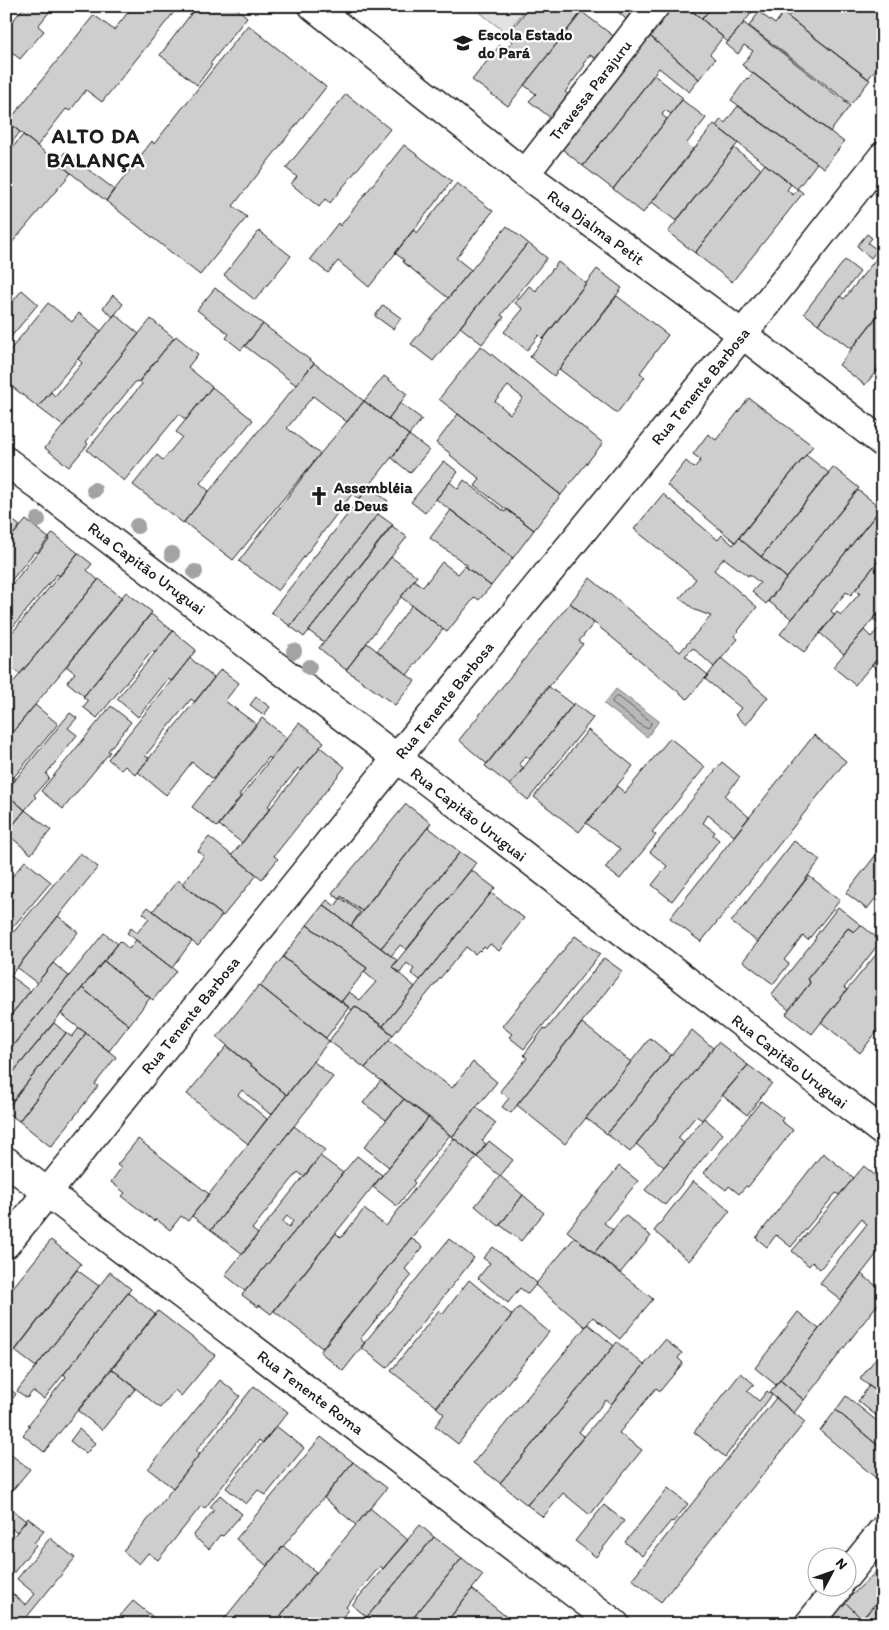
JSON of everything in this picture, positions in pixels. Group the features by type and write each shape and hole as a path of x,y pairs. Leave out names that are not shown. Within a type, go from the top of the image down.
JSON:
{"street":[{"name":"Rua Djalma Petit","path":"313,6 525,174 742,334 883,444"},
{"name":"Travessa Parajuru","path":"525,174 655,6"},
{"name":"Rua Tenente Barbosa","path":"6,1244 397,758 742,334 883,156"},
{"name":"Rua Capitão Uruguai","path":"6,461 397,758 883,1132"},
{"name":"Rua Tenente Roma","path":"6,1162 615,1624"},
{"path":"856,1564 883,1530"},
{"path":"809,1624 830,1598"}],"shaded area":[{"path":"474,6 528,6 506,33"}],"water":[{"path":"616,689 659,721 647,737 604,704"}],"building":[{"path":"25,6 54,6 38,26 44,31 20,59 6,48 6,29"},
{"path":"133,6 179,6 102,102 86,90 70,111 66,109 37,146 8,122 94,15 114,30"},
{"path":"197,6 202,10 205,6 234,6 247,17 210,64 212,65 197,85 160,55"},
{"path":"530,6 586,6 508,106 472,80 500,45 506,49 513,41 507,35"},
{"path":"611,6 636,6 626,19"},
{"path":"669,6 686,6 723,37 710,54 715,59 699,79 648,34"},
{"path":"686,6 712,6 702,19"},
{"path":"712,6 757,6 728,42 702,19"},
{"path":"797,6 803,9 805,6 877,6 883,11 883,60 868,79 788,17"},
{"path":"582,12 616,38 598,60 590,55 565,92 570,96 552,119 529,101 536,94 524,85"},
{"path":"759,12 775,24 783,13 870,80 851,104 749,26"},
{"path":"744,23 850,106 830,132 742,65 753,51 744,45 738,54 726,44"},
{"path":"248,25 326,87 233,206 247,217 200,275 106,201 152,141 154,144"},
{"path":"645,32 699,79 689,92 659,68 583,166 556,144"},
{"path":"753,73 844,142 824,168 731,100"},
{"path":"654,75 683,98 671,114 665,110 662,115 667,119 613,189 583,166"},
{"path":"346,94 390,129 330,203 325,199 319,207 291,184 297,177 286,168"},
{"path":"682,100 706,118 687,143 693,149 643,213 613,189"},
{"path":"738,106 817,163 797,189 716,126 721,119 725,123"},
{"path":"6,121 20,132 6,150"},
{"path":"714,124 738,143 676,221 652,202"},
{"path":"23,135 71,173 6,250 6,155"},
{"path":"404,145 452,181 369,287 338,261 328,273 310,259 338,223 340,226"},
{"path":"734,148 761,169 695,253 668,232"},
{"path":"65,152 114,189 106,201 57,162"},
{"path":"765,164 791,184 787,190 793,195 798,189 803,193 732,282 695,253"},
{"path":"457,183 493,211 456,258 471,270 448,298 403,262 404,260 395,253 413,230 417,233"},
{"path":"507,226 528,243 433,361 411,344"},
{"path":"259,231 291,256 255,300 224,275"},
{"path":"867,234 872,238 868,243 877,250 871,258 857,246"},
{"path":"528,243 547,258 501,315 504,317 482,344 460,327"},
{"path":"879,255 883,258 883,301 877,308 881,311 851,349 818,324 840,296 844,299"},
{"path":"845,260 860,272 818,324 804,313"},
{"path":"558,262 586,283 543,339 539,335 527,350 504,332 523,309 515,303 529,286 536,291"},
{"path":"597,269 622,288 554,376 530,357"},
{"path":"215,288 263,324 241,350 226,338 229,334 197,310"},
{"path":"22,290 38,304 6,343 6,310"},
{"path":"113,295 123,304 113,317 103,308"},
{"path":"617,296 668,335 640,373 645,377 617,413 559,369"},
{"path":"48,303 72,322 79,313 101,331 38,407 6,382 6,355"},
{"path":"383,305 401,318 393,329 375,316"},
{"path":"883,309 883,363 865,385 839,365"},
{"path":"115,314 139,334 63,426 38,407 51,392 55,396 82,363 78,359"},
{"path":"151,319 174,338 139,382 136,381 86,442 88,444 69,467 45,448"},
{"path":"263,324 314,363 296,385 245,346"},
{"path":"176,336 198,354 188,367 212,387 186,420 179,414 124,481 87,450 142,384 139,381"},
{"path":"481,346 603,443 561,495 439,399","holes":["508,386 523,398 510,414 495,401"]},
{"path":"314,363 364,401 347,422 313,396 287,428 320,454 233,560 184,522"},
{"path":"883,363 883,376 876,371"},
{"path":"384,376 407,394 388,419 364,401"},
{"path":"212,387 253,420 200,483 209,491 183,523 133,485 157,455 163,460 182,437 176,432"},
{"path":"749,398 813,446 735,542 667,485 686,461 694,468 701,460 693,454 708,434 716,440"},
{"name":"Assembléia de Deus","path":"364,401 409,435 359,499 352,494 278,591 239,561 320,454"},
{"path":"400,403 422,419 409,435 388,419"},
{"path":"458,414 561,495 534,530 475,486 480,479 436,443"},
{"path":"409,435 429,450 410,473 392,458"},
{"path":"806,455 829,473 761,557 739,538"},
{"path":"444,461 458,472 425,513 411,502"},
{"path":"833,467 859,488 787,578 761,557"},
{"path":"464,480 505,512 507,509 534,530 513,558 436,499 450,482 458,489"},
{"path":"369,487 388,501 290,626 271,612"},
{"path":"858,490 881,508 792,619 768,601"},
{"path":"663,494 718,540 722,535 733,545 739,538 787,578 766,604 752,592 760,583 749,574 748,576 724,558 714,570 757,607 734,636 738,639 714,667 693,648 685,656 708,675 687,699 570,603 590,578 680,652 711,616 695,610 680,598 696,579 634,529"},
{"path":"883,506 883,555 851,595 846,592 831,611 835,615 804,652 780,634"},
{"path":"451,510 513,558 491,586 467,568 467,565 430,538"},
{"path":"378,514 393,525 304,637 290,626"},
{"path":"6,515 20,526 6,543"},
{"path":"26,520 50,539 38,553 35,551 6,587 6,543"},
{"path":"391,526 407,537 324,642 309,631"},
{"path":"53,533 78,553 60,576 57,574 6,635 6,592"},
{"path":"78,553 92,564 87,570 98,580 20,674 6,663 6,640"},
{"path":"883,555 883,607 844,654 820,633 837,612 841,615 860,593 855,590"},
{"path":"391,557 417,576 346,670 319,648"},
{"path":"442,562 458,574 465,566 491,586 479,600 475,597 447,632 401,597 414,580 423,587"},
{"path":"99,579 122,598 12,733 6,729 6,691"},
{"path":"126,592 152,612 84,696 67,682 75,673 66,666"},
{"path":"570,603 594,623 579,641 583,644 487,764 459,740"},
{"path":"412,605 443,629 407,675 377,651"},
{"path":"883,607 883,652 855,685 833,667 864,630 871,637 881,626 873,619"},
{"path":"151,614 173,631 155,653 152,651 97,718 83,707 88,701 83,697"},
{"path":"173,631 196,650 172,681 168,679 138,717 117,699"},
{"path":"367,643 415,681 395,705 346,670"},
{"path":"883,652 883,674 872,665"},
{"path":"190,658 214,678 195,702 191,699 145,756 149,758 136,775 125,766 121,770 108,759"},
{"path":"721,658 768,697 746,725 735,715 741,708 705,679"},
{"path":"221,669 239,683 225,701 256,724 213,779 192,762 166,795 138,772"},
{"path":"548,686 573,705 530,759 526,756 519,764 524,768 510,785 485,766"},
{"path":"256,697 270,707 264,715 250,705"},
{"path":"574,703 593,718 528,800 510,785"},
{"path":"35,705 58,724 14,777 16,779 6,791 6,740"},
{"path":"111,706 131,722 108,751 110,752 63,809 41,791"},
{"path":"70,713 77,718 68,728 77,735 46,774 49,778 34,795 36,797 25,810 6,794 6,791"},
{"path":"262,718 287,738 271,759 269,757 239,795 241,796 217,827 192,807"},
{"path":"299,723 324,742 301,771 298,768 268,806 271,808 242,843 219,825"},
{"path":"588,730 633,766 579,832 534,797"},
{"path":"814,735 846,761 701,942 670,918"},
{"path":"670,738 705,767 652,832 656,835 620,879 605,868 620,849 586,823 617,786 625,793"},
{"path":"320,747 345,767 274,856 278,859 262,879 232,855"},
{"path":"722,762 740,777 725,796 749,817 734,836 708,815 703,823 715,832 713,835 719,840 672,901 652,885 667,866 650,852"},
{"path":"6,794 25,810 9,830 6,828"},
{"path":"406,804 431,823 362,911 341,896 339,899 332,893"},
{"path":"25,810 51,830 31,854 6,833"},
{"path":"428,827 460,852 381,948 351,926"},
{"path":"209,837 257,875 223,916 182,884 204,856 198,851"},
{"path":"794,841 820,860 758,942 731,922"},
{"path":"883,846 883,889 867,909 846,893"},
{"path":"460,852 476,863 407,950 400,945 391,956 381,948"},
{"path":"80,853 98,867 6,981 6,941"},
{"path":"25,861 51,882 6,935 6,884"},
{"path":"471,870 495,888 420,980 411,973 414,969 407,963 400,973 392,967"},
{"path":"809,876 840,900 808,940 803,936 784,960 789,964 773,984 743,961"},
{"path":"178,880 222,915 198,946 153,911"},
{"path":"491,893 524,918 499,951 490,944 486,949 484,947 475,954 466,947 393,1035 383,1026"},
{"path":"341,898 360,912 351,926 323,905 327,900 335,906"},
{"path":"323,905 398,961 392,967 415,987 383,1026 355,1006 352,1010 341,1002 349,992 360,1000 376,982 364,972 367,968 307,925"},
{"path":"148,907 192,941 172,968 127,933 131,928 137,933 149,918 143,913"},
{"path":"838,907 861,925 854,932 848,928 808,978 810,983 789,1010 771,995"},
{"path":"58,916 78,932 37,983 17,968"},
{"path":"307,925 367,968 341,1002 283,957"},
{"path":"861,925 881,941 844,988 847,990 812,1034 786,1014 810,983 808,978 848,928 854,932"},
{"path":"104,933 118,944 6,1081 6,1054"},
{"path":"575,936 600,954 524,1049 509,1037 512,1034 502,1026"},
{"path":"136,940 176,971 153,1000 104,961 120,941 129,949"},
{"path":"883,946 883,1024 860,1053 821,1022"},
{"path":"283,957 349,1007 326,1038 260,986"},
{"path":"604,958 622,971 511,1113 502,1107 509,1098 500,1091 527,1058 524,1055 544,1028 546,1030"},
{"path":"104,961 150,998 129,1025 82,988"},
{"path":"53,963 69,976 6,1054 6,1021"},
{"path":"11,976 30,991 6,1021 6,981"},
{"path":"259,985 329,1041 287,1095 217,1037"},
{"path":"82,988 129,1025 109,1051 61,1014"},
{"path":"355,1006 393,1035 365,1068 329,1041"},
{"path":"54,1023 66,1033 8,1107 6,1105 6,1081"},
{"path":"582,1023 631,1062 565,1144 517,1105"},
{"path":"79,1028 86,1033 19,1121 6,1112 66,1033 72,1037"},
{"path":"692,1030 713,1048 630,1152 607,1134"},
{"path":"86,1033 116,1057 95,1084 98,1086 51,1147 19,1121"},
{"path":"650,1038 671,1055 607,1134 586,1118"},
{"path":"389,1040 452,1088 473,1062 497,1082 452,1137 365,1068"},
{"path":"718,1042 748,1065 702,1120 696,1116 678,1138 684,1143 664,1167 636,1144"},
{"path":"227,1046 287,1095 271,1115 242,1090 238,1095 267,1119 248,1144 187,1094"},
{"path":"313,1061 333,1077 211,1230 192,1216"},
{"path":"748,1065 772,1083 747,1115 722,1095"},
{"path":"381,1080 404,1099 386,1120 363,1103"},
{"path":"404,1099 429,1117 389,1167 364,1147"},
{"path":"761,1101 783,1118 781,1121 793,1130 748,1187 746,1186 739,1194 729,1186 726,1190 704,1173"},
{"path":"476,1107 496,1123 482,1141 486,1144 477,1157 452,1137"},
{"path":"429,1117 450,1135 413,1181 415,1183 397,1206 373,1187"},
{"path":"704,1118 723,1134 665,1205 645,1190"},
{"path":"294,1126 325,1150 304,1177 298,1172 252,1229 258,1234 243,1254 211,1230"},
{"path":"454,1138 477,1157 322,1348 274,1311 336,1233 341,1238 364,1209 386,1226"},
{"path":"138,1139 209,1194 188,1221 181,1216 170,1230 156,1219 154,1221 122,1196 125,1193 111,1182 121,1168 117,1165"},
{"path":"489,1141 513,1160 500,1176 477,1157"},
{"path":"823,1153 854,1178 839,1195 836,1193 791,1247 776,1235 767,1247 756,1238"},
{"path":"320,1156 343,1173 245,1291 225,1275","holes":["287,1216 293,1221 289,1227 282,1222"]},
{"path":"357,1156 382,1175 271,1314 259,1305 258,1307 242,1295"},
{"path":"619,1166 638,1181 604,1223 613,1230 594,1253 567,1231"},
{"path":"864,1166 883,1182 883,1246 841,1300 820,1283 867,1224 861,1219 820,1269 812,1262 809,1266 792,1251"},
{"path":"500,1176 523,1195 499,1226 475,1206"},
{"path":"693,1181 730,1211 689,1261 654,1231"},
{"path":"523,1195 544,1213 521,1241 500,1225"},
{"path":"625,1215 651,1236 620,1273 594,1253"},
{"path":"575,1237 653,1299 620,1339 593,1317 585,1327 535,1285"},
{"path":"411,1238 423,1247 405,1269 412,1275 360,1339 365,1343 343,1371 320,1352"},
{"path":"449,1239 474,1258 387,1368 361,1347"},
{"path":"51,1240 81,1264 6,1362 6,1296"},
{"path":"493,1247 537,1283 528,1294 520,1288 508,1303 478,1278 490,1263 483,1258"},
{"path":"77,1270 99,1286 36,1367 15,1351"},
{"path":"110,1272 131,1289 44,1399 33,1391 27,1398 17,1391"},
{"path":"861,1274 883,1291 883,1297 804,1400 780,1380"},
{"path":"469,1280 512,1315 437,1407 391,1371 439,1310 443,1314"},
{"path":"128,1293 155,1314 44,1452 23,1435 30,1426 28,1425 66,1377 64,1374"},
{"path":"883,1297 883,1311 876,1306"},
{"path":"519,1307 549,1332 458,1444 435,1426 444,1414 436,1407"},
{"path":"158,1311 215,1355 181,1396 175,1390 160,1408 112,1369"},
{"path":"798,1312 819,1329 776,1385 755,1368"},
{"path":"588,1324 614,1346 500,1483 473,1463"},
{"path":"665,1340 682,1353 678,1358 683,1363 660,1391 656,1388 619,1433 642,1450 590,1515 563,1493 543,1517 527,1505"},
{"path":"617,1342 644,1365 611,1404 606,1400 579,1432 584,1436 527,1505 500,1483"},
{"path":"883,1349 883,1396 860,1379"},
{"path":"112,1369 136,1388 102,1430 78,1411"},
{"path":"741,1373 754,1384 747,1391 759,1401 767,1391 772,1395 725,1457 694,1432"},
{"path":"220,1380 240,1396 196,1451 200,1454 173,1488 148,1469"},
{"path":"780,1380 804,1400 794,1413 770,1393"},
{"path":"6,1386 16,1394 6,1407"},
{"path":"254,1386 288,1412 263,1443 259,1440 205,1508 201,1506 158,1560 148,1553 139,1564 123,1551"},
{"path":"869,1386 883,1396 883,1421 858,1401"},
{"path":"846,1396 883,1426 883,1450 836,1410"},
{"path":"776,1398 805,1422 661,1602 632,1579"},
{"path":"836,1410 883,1450 883,1484 820,1431"},
{"path":"6,1416 13,1421 6,1429"},
{"path":"276,1426 304,1448 266,1495 258,1490 246,1504 226,1488"},
{"path":"79,1429 95,1443 86,1454 70,1441"},
{"path":"321,1437 353,1462 267,1566 236,1539"},
{"path":"6,1451 30,1469 6,1498"},
{"path":"353,1462 387,1488 356,1525 324,1498"},
{"path":"668,1488 688,1504 642,1556 625,1542"},
{"path":"220,1495 242,1514 223,1536 220,1535 209,1549 193,1536 214,1510 210,1507"},
{"path":"6,1505 26,1521 17,1532 13,1529 6,1537"},
{"path":"604,1505 624,1521 596,1557 575,1541"},
{"path":"370,1508 408,1540 383,1569 380,1566 346,1607 349,1610 336,1624 292,1624 281,1615"},
{"path":"28,1518 44,1531 34,1543 36,1545 6,1582 6,1546"},
{"path":"420,1525 434,1537 367,1617 352,1605"},
{"path":"434,1537 462,1558 408,1624 361,1624"},
{"path":"50,1538 75,1558 21,1624 6,1624 6,1592 8,1590 26,1605 35,1594 17,1579"},
{"path":"283,1546 316,1572 274,1624 220,1624"},
{"path":"462,1558 483,1575 445,1624 409,1623"},
{"path":"883,1565 883,1601 876,1607 874,1605 862,1619 845,1602 849,1598 856,1598 856,1591"},
{"path":"472,1589 493,1606 515,1624 445,1624"},
{"path":"133,1601 158,1621 156,1624 113,1624"},
{"path":"845,1602 862,1619 858,1624 824,1624"},
{"path":"873,1607 883,1618 880,1624 858,1624"}],"place":[{"name":"Escola Estado do Pará","path":"463,43"},
{"name":"Assembléia de Deus","path":"319,496"}],"district":[{"name":"ALTO DA BALANÇA","path":"96,148"}]}
